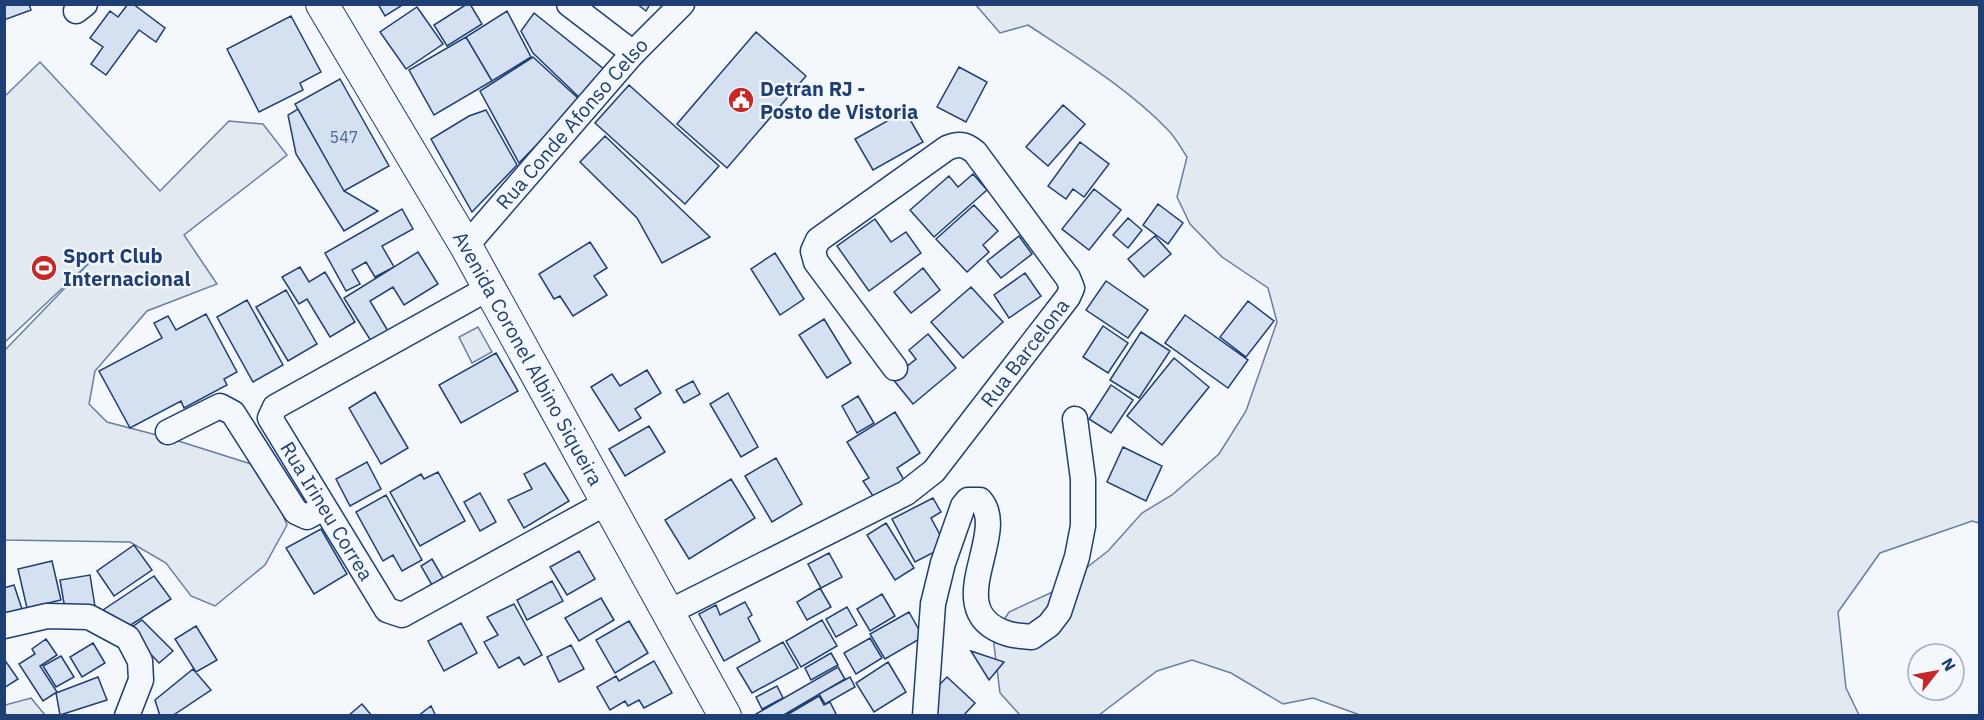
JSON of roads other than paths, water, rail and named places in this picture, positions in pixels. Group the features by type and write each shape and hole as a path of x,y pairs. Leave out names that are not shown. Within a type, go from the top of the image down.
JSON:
{"main road":[{"name":"Avenida Coronel Albino Siqueira","path":"322,4 489,288 725,716"}],"street":[{"path":"568,4 633,52"},
{"name":"Rua Conde Afonso Celso","path":"465,246 633,52 682,4"},
{"name":"Rua Barcelona","path":"669,612 906,493 934,471 1068,297 1072,288 1068,278 975,152 966,145 957,144 947,148 818,240 813,250 816,262 895,369"},
{"name":"Rua Irineu Correa","path":"489,288 275,407 270,418 387,610 402,615 606,503"},
{"path":"168,432 220,406 233,413 296,512 307,517 323,508"},
{"path":"925,716 933,604 943,563 963,506 968,500 980,500 987,508 985,542 976,582 976,601 980,613 988,622 1008,634 1032,637 1049,625 1059,612 1077,557 1083,526 1083,479 1075,418"},
{"path":"4,626 47,616 89,617 128,638 140,661 141,680 127,716"}],"place":[{"name":"Detran RJ - Posto de Vistoria","path":"741,100"},
{"name":"Sport Club Internacional","path":"44,268"}]}
